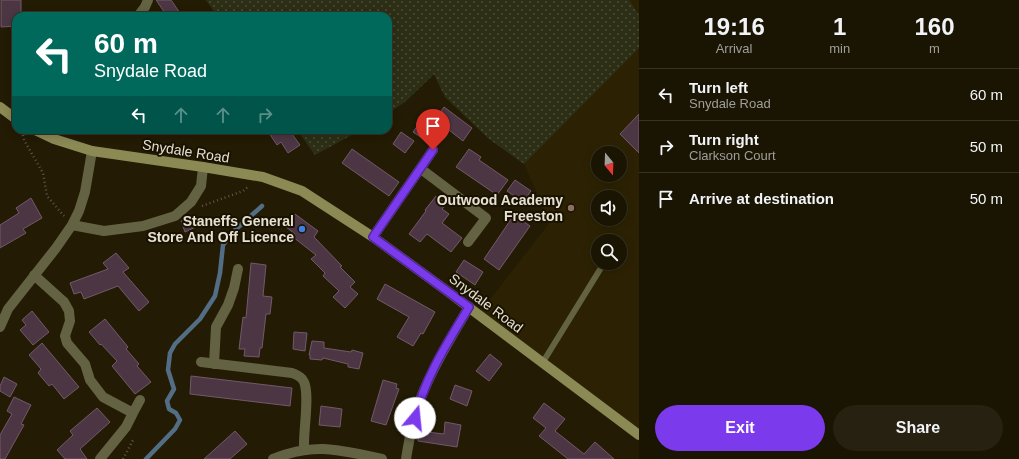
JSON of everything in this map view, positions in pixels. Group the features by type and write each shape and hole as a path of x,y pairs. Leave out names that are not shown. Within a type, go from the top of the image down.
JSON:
{"street":[{"path":"141,12 148,0"},
{"path":"0,107 12,116"},
{"name":"Snydale Road","path":"43,134 54,140 92,151 263,177 302,191 373,237 639,434"},
{"path":"373,237 433,150"},
{"path":"0,327 4,307 34,275 72,225 79,211 85,192 92,151"},
{"path":"72,225 104,231 143,226 175,216 191,202 201,186 203,167"},
{"path":"421,169 486,218 468,242"},
{"path":"214,364 216,327 228,305 234,288 238,269"},
{"path":"34,275 64,302 69,311 70,321 66,336 67,343 85,364 90,380 103,397 133,412"},
{"path":"406,459 418,407 429,378 441,354 469,307"},
{"path":"201,362 299,375 304,381 307,390 303,437 304,450"},
{"path":"100,459 126,428 140,400"},
{"path":"274,459 288,453 320,448 382,459"}],"lane":[{"path":"542,362 600,270"}],"path":[{"path":"23,134 24,140 43,173 47,196 72,225"},
{"path":"191,202 203,206 243,190 263,177"}],"shaded area":[{"name":"Outwood Academy Freeston","path":"210,0 639,0 639,435 479,314 550,222 524,164 489,139 445,97 434,75 405,102 392,110 392,12 344,12"}],"green space":[{"path":"206,0 629,0 639,15 639,48 524,164 489,139 445,97 434,74 405,102 392,110 392,12 214,12"},
{"path":"300,134 354,134 315,155"}],"building":[{"path":"1,0 21,0 21,12 12,12 12,26 1,27"},
{"path":"156,0 171,0 179,12 164,12"},
{"path":"444,107 472,128 463,141 435,119"},
{"path":"426,114 438,122 425,140 413,132"},
{"path":"639,114 639,153 620,134"},
{"path":"401,132 414,141 405,153 393,144"},
{"path":"270,134 292,134 300,145 288,153 281,142 277,145"},
{"path":"352,149 399,182 389,196 342,163"},
{"path":"469,149 481,157 479,160 508,180 497,195 456,167"},
{"path":"515,180 531,191 523,202 507,191"},
{"path":"436,196 446,204 442,209 449,214 442,223 462,238 451,252 427,234 420,242 409,234"},
{"path":"31,198 42,218 23,229 26,233 0,248 0,225 19,213 16,208"},
{"path":"295,214 318,231 314,237 355,282 350,287 358,294 345,308 333,297 339,291 323,276 325,273 311,259 316,255 293,237 295,234 286,227"},
{"path":"195,215 200,225 185,232 181,221"},
{"path":"514,215 530,226 499,270 484,259"},
{"path":"116,253 129,268 123,272 149,302 139,311 118,286 84,299 81,292 74,294 70,283 108,269 103,263"},
{"path":"464,260 483,272 475,285 456,272"},
{"path":"251,263 266,265 263,296 272,297 270,314 266,314 262,348 260,348 259,357 244,356 245,349 239,349 243,317 246,318"},
{"path":"385,284 435,312 423,334 421,333 413,346 397,337 409,317 377,299"},
{"path":"32,311 49,332 33,345 20,330 26,325 22,320"},
{"path":"105,319 128,347 126,349 139,364 137,366 151,382 135,394 112,366 117,361 89,332"},
{"path":"294,332 307,333 305,351 293,349"},
{"path":"312,341 324,342 324,348 351,352 352,350 363,353 359,369 348,367 348,364 323,358 322,360 310,359 309,355"},
{"path":"42,343 79,387 64,399 52,384 49,386 38,373 41,369 29,355"},
{"path":"490,354 502,364 489,381 476,371"},
{"path":"191,376 292,388 290,406 190,394"},
{"path":"4,377 17,384 10,397 0,391 0,386"},
{"path":"383,380 397,384 396,388 399,389 386,425 371,421"},
{"path":"455,385 472,391 467,406 450,399"},
{"path":"14,397 31,405 21,424 24,425 5,459 0,459 0,435 12,414 7,411"},
{"path":"544,403 565,419 555,431 584,454 595,442 614,459 568,459 539,436 546,428 533,418"},
{"path":"321,406 342,409 340,427 319,425"},
{"path":"97,408 110,422 80,449 87,459 65,459 57,450 73,435 70,431"},
{"path":"445,422 461,425 457,447 418,441 419,431 444,434"},
{"path":"235,431 247,444 230,459 204,459"}],"waterway":[{"path":"146,459 175,429 180,420 176,413 169,409 167,401 174,389 168,370 170,353 175,344 200,319 215,296 220,273 223,245 234,231 262,206"}],"place":[{"name":"Outwood Academy Freeston","path":"571,208"},
{"name":"Staneffs General Store And Off Licence","path":"302,229"}],"route":[{"path":"415,418 429,378 441,354 469,307 373,237 433,150"}]}
